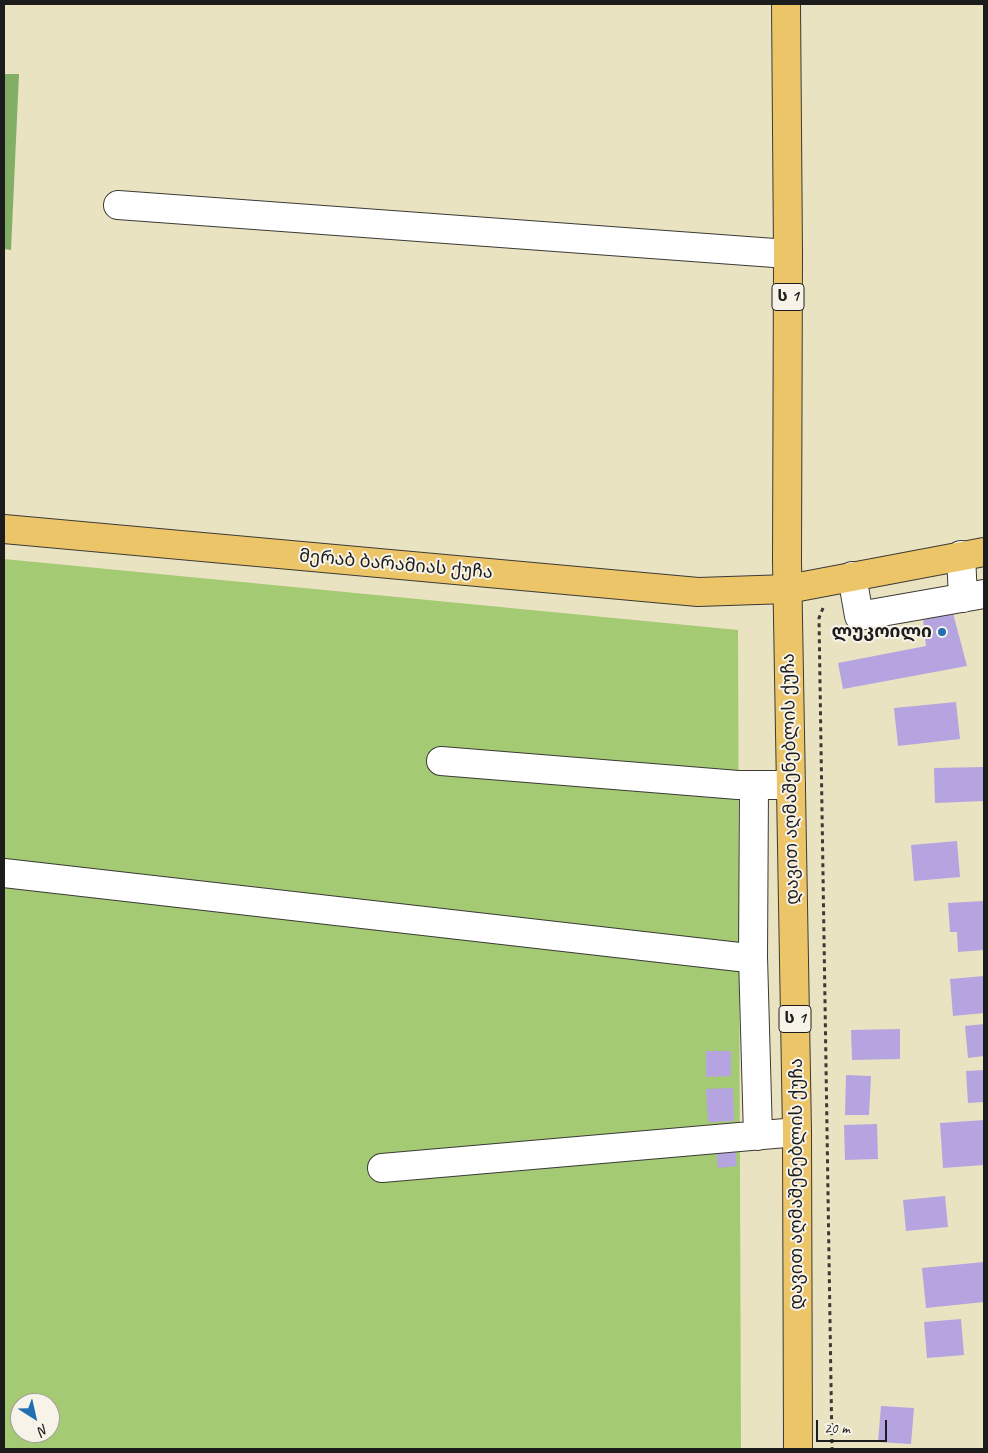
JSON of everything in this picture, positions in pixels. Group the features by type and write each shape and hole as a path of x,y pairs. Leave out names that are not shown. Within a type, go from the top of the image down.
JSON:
{"main road":[{"name":"ს 1","path":"786,4 788,589"},
{"name":"მერაბ ბარამიას ქუჩა","path":"4,529 698,592 854,587 972,554"},
{"name":"დავით აღმაშენებლის ქუჩა","path":"788,589 797,1132 798,1449"}],"street":[{"path":"118,205 788,254"},
{"path":"854,587 860,616 974,596 972,554"},
{"path":"441,761 754,785 791,786"},
{"path":"754,785 753,957 758,1136"},
{"path":"4,873 700,953 753,957"},
{"path":"382,1168 797,1132"}],"path":[{"path":"832,1449 819,618 823,608 854,587"}],"green space":[{"path":"4,74 19,74 11,250 4,249"},
{"path":"4,559 738,630 741,1449 4,1449"}],"building":[{"path":"953,613 967,666 843,689 838,663 926,646 923,620"},
{"path":"956,702 960,739 898,746 894,708"},
{"path":"984,767 984,801 935,803 934,768"},
{"path":"957,841 960,877 914,881 911,845"},
{"path":"984,901 984,950 958,952 957,932 950,932 948,903"},
{"path":"984,976 984,1013 953,1016 950,979"},
{"path":"984,1024 984,1056 968,1058 965,1026"},
{"path":"900,1029 900,1059 852,1060 851,1030"},
{"path":"706,1051 731,1051 731,1076 706,1077"},
{"path":"984,1070 984,1102 968,1103 966,1071"},
{"path":"846,1075 871,1076 869,1115 845,1115"},
{"path":"733,1088 734,1121 708,1122 706,1089"},
{"path":"984,1120 984,1165 943,1168 940,1123"},
{"path":"877,1124 878,1159 845,1160 844,1125"},
{"path":"735,1145 737,1166 718,1168 716,1147"},
{"path":"945,1196 948,1227 906,1231 903,1200"},
{"path":"984,1262 984,1302 926,1308 922,1268"},
{"path":"961,1319 964,1355 927,1358 924,1322"},
{"path":"881,1406 914,1408 911,1444 878,1442"}],"place":[{"name":"ლუკოილი","path":"942,632"}]}
